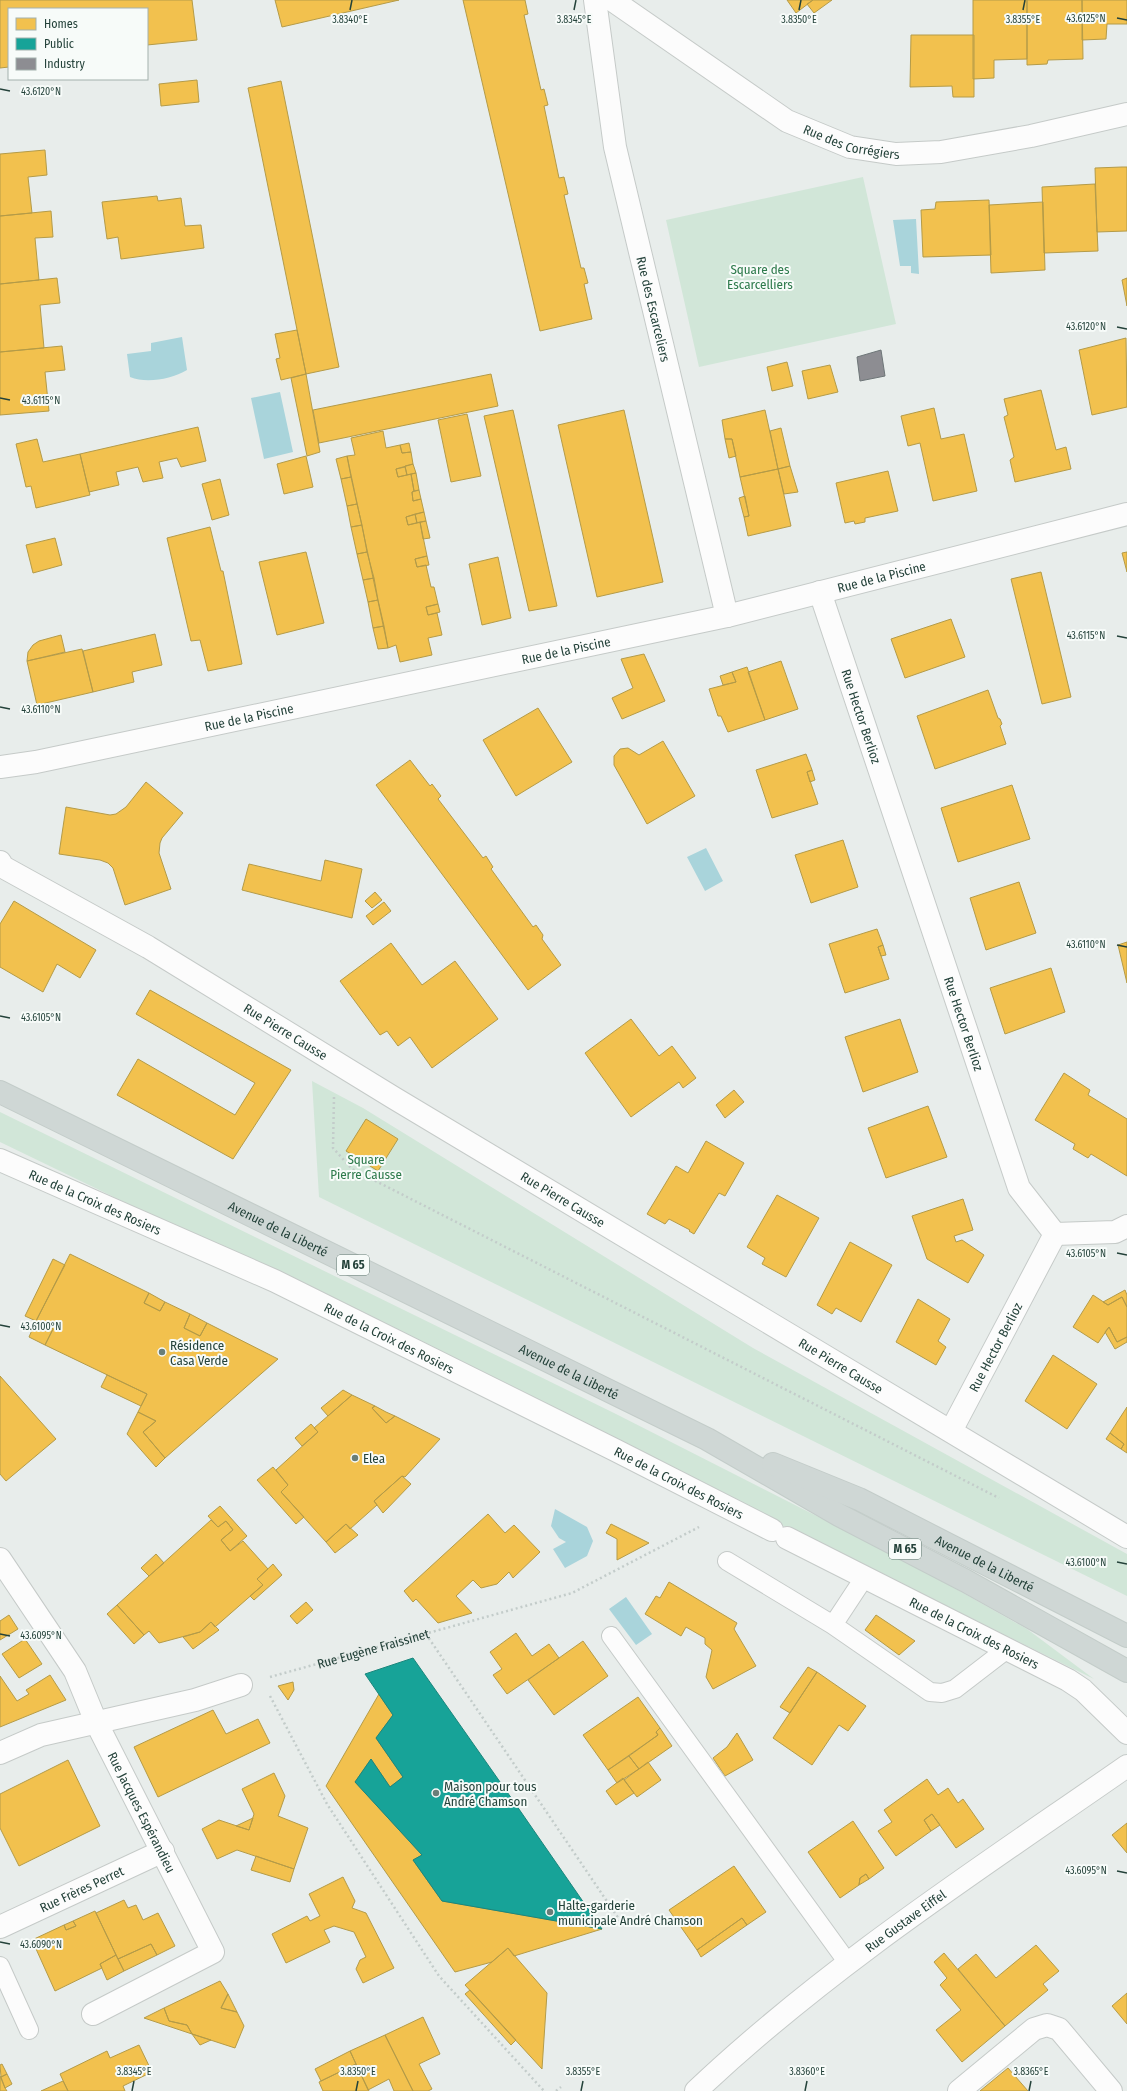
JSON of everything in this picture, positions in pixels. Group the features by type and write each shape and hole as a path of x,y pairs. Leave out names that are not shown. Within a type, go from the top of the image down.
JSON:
{"main road":[{"name":"Avenue de la Liberté","path":"0,1092 707,1439 839,1515 966,1581 1127,1671"},
{"name":"Avenue de la Liberté","path":"707,1439 860,1499 1127,1636"},
{"name":"Avenue de la Liberté","path":"1104,1657 1127,1679"}],"street":[{"name":"Rue des Escarceliers","path":"595,0 615,147 727,616"},
{"name":"Rue des Corrégiers","path":"612,0 786,121 850,147 896,154 942,152 1031,136 1127,114"},
{"name":"Rue de la Piscine","path":"0,767 52,758 727,616 1127,514"},
{"name":"Rue Hector Berlioz","path":"820,592 1019,1188 1055,1234 951,1430"},
{"name":"Rue Pierre Causse","path":"0,862 3,867 148,947 401,1102 951,1430 1127,1537"},
{"name":"Rue de la Croix des Rosiers","path":"0,1160 275,1281 733,1510 864,1578 1068,1680 1083,1690 1127,1734"},
{"path":"1055,1234 1115,1232 1127,1226"},
{"name":"Rue Jacques Espérandieu","path":"0,1559 75,1671 96,1722 163,1851 213,1952 93,2014"},
{"path":"0,1753 41,1735 195,1700 251,1683"},
{"name":"Rue Gustave Eiffel","path":"696,2091 743,2047 848,1962 901,1923 1127,1766"},
{"name":"Rue Frères Perret","path":"0,1927 163,1851"},
{"path":"958,2091 1034,2029 1048,2025 1059,2029 1111,2091"}],"lane":[{"path":"727,1561 833,1625 930,1692 942,1693 956,1689 1007,1649"},
{"path":"833,1625 864,1578"},
{"path":"611,1636 848,1962"},
{"path":"0,1966 29,2030"}],"path":[{"path":"334,1090 333,1148 352,1169 1006,1502"},
{"name":"Rue Eugène Fraissinet","path":"251,1683 572,1593 733,1510"},
{"path":"426,1634 621,1922"},
{"path":"251,1683 327,1804 439,1976 544,2091"},
{"path":"556,2091 561,2087"}],"green space":[{"name":"Square des Escarcelliers","path":"863,177 896,324 699,367 666,220"},
{"name":"Square Pierre Causse","path":"312,1081 363,1108 753,1348 1127,1554 1127,1596 319,1197"},
{"path":"0,1112 616,1414 919,1568 1027,1629 1094,1679 271,1273 0,1142"}],"water":[{"path":"916,219 919,274 911,273 911,266 900,266 893,220"},
{"path":"182,337 187,370 174,376 159,380 144,380 130,377 127,354 151,351 151,343"},
{"path":"280,392 293,452 264,459 251,398"},
{"path":"706,848 723,881 705,891 687,857"},
{"path":"555,1509 587,1527 593,1541 587,1556 565,1568 553,1549 566,1542 559,1538 551,1526"},
{"path":"626,1597 652,1634 636,1645 609,1609"}],"building: Homes":[{"path":"0,0 192,0 197,40 148,45 148,8 8,8 8,67 0,68"},
{"path":"275,0 399,0 282,27"},
{"path":"463,0 525,0 528,14 524,15 541,90 544,89 548,105 544,106 559,178 564,177 568,194 564,195 581,268 584,268 588,283 584,284 592,319 540,331"},
{"path":"787,0 813,0 796,13"},
{"path":"813,0 832,0 814,13 807,4"},
{"path":"973,0 1027,0 1027,59 994,60 994,78 973,79"},
{"path":"1027,0 1082,0 1083,59 1048,60 1047,64 1027,65"},
{"path":"1082,0 1127,0 1127,24 1107,24 1106,39 1082,40"},
{"path":"911,35 974,35 974,97 953,97 952,86 910,87"},
{"path":"197,80 199,102 161,106 159,84"},
{"path":"281,81 339,367 306,374 248,88"},
{"path":"45,150 47,175 28,177 32,213 0,216 0,154"},
{"path":"1127,167 1127,231 1097,232 1095,168"},
{"path":"1095,184 1098,251 1044,253 1042,187"},
{"path":"157,196 158,201 181,198 185,226 201,225 204,248 121,259 118,237 107,239 102,202"},
{"path":"989,200 991,255 923,257 921,210 935,209 936,202"},
{"path":"1043,202 1045,270 991,273 989,205"},
{"path":"51,211 53,237 35,238 39,280 0,284 0,216"},
{"path":"57,278 60,303 40,305 44,348 0,352 0,284"},
{"path":"1127,278 1127,306 1122,280"},
{"path":"297,330 306,374 281,380 276,359 280,358 275,334"},
{"path":"1126,338 1127,407 1092,415 1079,350"},
{"path":"62,346 65,370 45,372 49,411 0,415 0,352"},
{"path":"787,362 793,386 772,391 767,367"},
{"path":"830,365 838,392 808,399 802,371"},
{"path":"306,374 320,452 307,456 291,378"},
{"path":"491,374 498,406 319,443 313,410"},
{"path":"1041,390 1056,450 1066,447 1071,469 1015,482 1010,460 1014,457 1004,417 1008,415 1004,399"},
{"path":"934,408 941,439 964,434 977,491 933,501 920,443 908,446 901,416"},
{"path":"513,410 557,606 529,611 484,416"},
{"path":"624,410 663,582 597,597 558,425"},
{"path":"765,410 778,469 740,477 732,439 725,439 722,420"},
{"path":"467,414 481,476 451,482 438,420"},
{"path":"198,427 206,461 181,467 177,458 159,462 163,478 143,482 138,467 116,472 119,485 89,492 80,454"},
{"path":"781,428 790,466 778,469 770,431"},
{"path":"383,431 386,448 400,445 402,453 411,452 413,464 396,469 398,477 411,474 414,491 412,492 413,501 421,499 424,512 406,517 408,525 420,522 427,556 415,559 417,567 426,565 431,587 434,587 438,604 426,607 428,615 437,613 442,635 428,638 432,655 400,662 396,645 388,648 347,456 355,455 351,438"},
{"path":"37,439 43,462 80,454 90,495 36,508 31,486 26,487 16,444"},
{"path":"725,439 732,439 736,456 729,458"},
{"path":"409,443 411,452 402,453 400,445"},
{"path":"306,456 313,487 284,494 277,464"},
{"path":"347,456 351,477 341,479 336,459"},
{"path":"413,464 416,473 407,475 405,466"},
{"path":"790,466 798,492 784,494 778,469"},
{"path":"405,467 407,475 398,477 396,469"},
{"path":"778,469 791,526 748,536 744,517 749,516 740,477"},
{"path":"888,471 898,511 865,518 865,522 855,524 854,521 845,523 836,483"},
{"path":"416,473 419,490 414,491 411,474"},
{"path":"351,477 357,504 347,506 341,479"},
{"path":"220,479 229,515 212,520 202,484"},
{"path":"419,490 421,499 413,501 412,492"},
{"path":"745,496 749,516 744,517 739,498"},
{"path":"357,504 362,525 351,527 347,506"},
{"path":"424,512 426,521 417,523 415,514"},
{"path":"415,514 417,523 408,525 406,517"},
{"path":"426,521 430,538 423,539 420,522"},
{"path":"362,525 367,552 357,554 351,527"},
{"path":"210,527 221,571 223,571 242,664 208,671 200,640 191,641 167,538"},
{"path":"55,538 62,565 33,573 26,545"},
{"path":"306,552 324,623 277,635 259,562"},
{"path":"367,552 374,578 363,580 357,554"},
{"path":"1127,552 1127,572 1122,553"},
{"path":"427,556 429,565 417,567 415,559"},
{"path":"498,557 511,618 482,625 469,564"},
{"path":"1041,572 1071,697 1042,704 1011,579"},
{"path":"374,578 378,600 368,602 363,580"},
{"path":"378,600 384,626 373,628 368,602"},
{"path":"438,604 440,612 428,615 426,607"},
{"path":"951,619 965,657 905,678 891,639"},
{"path":"384,626 388,648 378,649 373,628"},
{"path":"155,634 162,665 132,672 134,682 93,692 83,651"},
{"path":"61,635 65,652 27,661 28,652 33,645 39,641"},
{"path":"82,649 93,692 37,705 27,661"},
{"path":"644,654 665,701 622,719 612,698 633,688 621,659"},
{"path":"781,661 798,709 765,720 748,672"},
{"path":"747,667 765,720 728,732 721,716 718,716 709,689 736,682 732,672"},
{"path":"732,672 736,682 723,685 720,676"},
{"path":"988,690 998,718 1002,724 1000,726 1006,744 935,769 917,716"},
{"path":"538,708 572,762 516,796 483,740"},
{"path":"663,741 695,796 647,824 614,765 614,756 620,749 628,748 639,755"},
{"path":"806,754 812,770 807,772 818,804 772,818 756,770"},
{"path":"410,760 430,786 432,784 441,796 438,799 483,858 486,856 493,867 491,869 533,927 536,925 543,935 542,939 561,965 528,990 376,785"},
{"path":"812,770 815,780 810,782 807,772"},
{"path":"146,782 183,813 162,838 160,843 159,853 171,889 125,905 113,868 108,863 100,860 59,854 66,807 110,815 116,814 126,807"},
{"path":"1012,785 1030,839 958,862 941,808"},
{"path":"843,840 858,887 811,903 795,855"},
{"path":"325,860 362,869 352,918 242,890 249,864 321,881"},
{"path":"1019,882 1036,933 986,950 970,898"},
{"path":"375,892 382,900 372,908 365,901"},
{"path":"14,901 96,950 80,978 57,964 43,992 0,967 0,924"},
{"path":"384,902 391,911 373,925 366,916"},
{"path":"877,929 883,945 878,947 889,979 845,993 829,944"},
{"path":"1127,942 1127,983 1118,945"},
{"path":"391,943 422,985 455,961 498,1019 432,1068 410,1037 398,1046 387,1031 380,1035 340,981"},
{"path":"883,945 886,955 881,956 878,947"},
{"path":"1051,968 1065,1012 1005,1034 990,988"},
{"path":"150,990 291,1070 233,1159 117,1095 138,1059 235,1115 255,1083 136,1014"},
{"path":"631,1019 659,1056 672,1046 696,1078 683,1088 679,1082 631,1117 585,1053"},
{"path":"900,1019 918,1072 863,1092 845,1037"},
{"path":"1064,1073 1090,1090 1088,1095 1127,1119 1127,1176 1091,1154 1088,1158 1073,1149 1075,1144 1035,1120"},
{"path":"734,1090 744,1102 725,1118 716,1105"},
{"path":"928,1106 947,1157 886,1178 868,1128"},
{"path":"366,1119 398,1139 378,1171 346,1151"},
{"path":"706,1141 744,1163 725,1196 719,1193 694,1234 689,1231 690,1230 669,1219 665,1224 647,1214 676,1166 688,1173"},
{"path":"777,1195 819,1218 786,1277 762,1264 765,1258 747,1247"},
{"path":"963,1199 973,1230 954,1236 956,1242 962,1240 984,1255 968,1283 927,1259 912,1216"},
{"path":"850,1242 892,1265 861,1322 836,1308 832,1314 817,1305"},
{"name":"Résidence Casa Verde","path":"70,1254 149,1293 144,1303 160,1311 165,1302 190,1314 184,1328 200,1336 207,1323 278,1359 165,1458 143,1432 156,1421 138,1412 147,1394 45,1345 53,1329 36,1321"},
{"path":"53,1259 65,1265 36,1321 25,1316"},
{"path":"1125,1290 1127,1295 1127,1307 1122,1297 1108,1305 1103,1302"},
{"path":"149,1293 165,1302 160,1311 144,1303"},
{"path":"1093,1295 1108,1305 1122,1297 1127,1307 1127,1337 1117,1342 1109,1327 1098,1343 1073,1327"},
{"path":"918,1299 950,1319 938,1341 946,1347 936,1365 896,1342"},
{"path":"190,1314 207,1323 200,1336 184,1328"},
{"path":"36,1321 53,1329 45,1345 29,1337"},
{"path":"1109,1327 1117,1342 1127,1337 1127,1342 1115,1349 1105,1332"},
{"path":"1053,1355 1097,1384 1067,1429 1025,1401"},
{"path":"107,1375 147,1394 141,1406 101,1387"},
{"path":"0,1376 56,1439 6,1481 0,1474"},
{"path":"343,1390 352,1395 328,1416 321,1408"},
{"name":"Elea","path":"352,1395 375,1406 372,1408 386,1423 395,1416 440,1439 405,1477 402,1476 374,1501 377,1505 350,1529 346,1524 326,1542 281,1492 288,1485 276,1470 318,1432 314,1428"},
{"path":"375,1406 395,1416 386,1423 372,1408"},
{"path":"1127,1407 1127,1453 1121,1449 1124,1444 1110,1433"},
{"path":"138,1412 156,1421 143,1432 165,1458 156,1467 127,1434"},
{"path":"311,1424 318,1432 302,1446 295,1438"},
{"path":"1110,1433 1124,1444 1121,1449 1106,1439"},
{"path":"273,1467 288,1485 281,1492 304,1517 296,1524 257,1480"},
{"path":"402,1476 411,1484 383,1513 374,1501"},
{"path":"220,1506 247,1536 230,1551 221,1540 233,1530 226,1521 218,1527 208,1516"},
{"path":"488,1514 505,1533 514,1525 540,1552 513,1578 509,1572 497,1584 481,1588 473,1580 456,1596 472,1613 438,1623 416,1599 413,1602 404,1591"},
{"path":"211,1520 218,1527 226,1521 233,1530 221,1540 230,1551 243,1541 268,1569 257,1579 263,1585 215,1627 211,1622 200,1632 159,1643 149,1631 144,1635 117,1605"},
{"path":"346,1524 358,1535 335,1553 326,1542"},
{"path":"611,1524 649,1543 617,1560 617,1539 606,1533"},
{"path":"156,1554 164,1563 149,1576 141,1568"},
{"path":"273,1564 282,1575 254,1600 250,1596 263,1585 257,1579"},
{"path":"669,1582 737,1623 734,1629 756,1666 713,1689 706,1677 712,1650 705,1644 705,1638 686,1627 681,1636 645,1614 656,1596 660,1598"},
{"path":"306,1602 313,1610 297,1624 290,1616"},
{"path":"117,1605 144,1635 134,1644 107,1614"},
{"path":"9,1615 18,1629 0,1640 0,1621"},
{"path":"876,1615 915,1641 899,1655 865,1630"},
{"path":"211,1622 219,1630 193,1649 183,1637 200,1632"},
{"path":"516,1633 532,1656 549,1644 559,1658 507,1694 493,1675 502,1669 490,1652"},
{"path":"25,1639 42,1664 19,1678 2,1654"},
{"path":"583,1641 608,1676 554,1715 528,1680"},
{"path":"808,1667 817,1672 790,1713 780,1707"},
{"path":"817,1672 866,1706 848,1731 839,1725 812,1765 773,1738"},
{"path":"50,1675 66,1700 0,1727 0,1676 17,1701 29,1694 26,1690"},
{"path":"293,1682 294,1690 288,1700 278,1686"},
{"path":"379,1694 393,1715 376,1738 403,1777 390,1787 371,1759 355,1782 422,1855 413,1860 442,1901 602,1929 514,1956 508,1948 492,1962 455,1972 326,1786"},
{"path":"638,1697 660,1728 656,1732 658,1735 608,1770 583,1735"},
{"path":"213,1710 226,1734 258,1719 270,1743 158,1797 134,1747"},
{"path":"660,1728 672,1746 639,1769 629,1756 658,1735 656,1732"},
{"path":"737,1733 753,1760 725,1776 713,1758 727,1747"},
{"path":"629,1756 639,1769 617,1783 608,1770"},
{"path":"68,1760 100,1826 19,1866 0,1828 0,1794"},
{"path":"648,1762 661,1780 637,1797 624,1780"},
{"path":"274,1773 285,1796 278,1816 308,1828 294,1869 237,1850 217,1859 202,1829 219,1820 249,1830 254,1814 242,1789"},
{"path":"623,1778 634,1793 616,1805 606,1791"},
{"path":"927,1779 938,1795 948,1788 958,1803 963,1799 984,1829 956,1848 932,1814 924,1820 931,1831 896,1856 878,1831 892,1822 884,1810"},
{"path":"932,1814 940,1825 931,1831 924,1820"},
{"path":"253,1818 249,1830 236,1826"},
{"path":"853,1821 884,1868 869,1879 866,1874 860,1878 859,1885 840,1898 808,1852"},
{"path":"1127,1823 1127,1853 1112,1835"},
{"path":"256,1856 294,1869 290,1882 251,1870"},
{"path":"734,1866 766,1912 747,1925 742,1918 697,1950 669,1910"},
{"path":"866,1874 869,1879 859,1885 860,1878"},
{"path":"343,1877 355,1901 352,1908 366,1913 394,1968 363,1983 356,1969 360,1960 366,1957 354,1932 334,1926 324,1930 330,1942 286,1963 272,1934 307,1916 310,1921 320,1916 309,1894"},
{"path":"124,1900 128,1908 136,1905 143,1920 158,1913 175,1946 157,1955 151,1944 118,1959 96,1913"},
{"path":"95,1911 116,1955 100,1964 102,1968 55,1991 32,1940 64,1925 66,1930 76,1926 73,1921"},
{"path":"742,1918 747,1925 701,1957 697,1950"},
{"path":"73,1921 76,1926 66,1930 64,1925"},
{"path":"151,1944 157,1955 124,1971 118,1959"},
{"path":"1036,1945 1059,1971 1043,1984 1048,1990 1005,2026 958,1969 976,1954 996,1978"},
{"path":"508,1948 547,1993 542,2069 465,1985"},
{"path":"944,1953 1005,2026 962,2062 936,2030 961,2010 940,1985 947,1978 934,1962"},
{"path":"116,1955 124,1971 107,1980 100,1964"},
{"path":"220,1981 228,1994 221,2008 237,2012 244,2026 235,2048 192,2034 187,2025 169,2021 164,2008"},
{"path":"470,1990 516,2040 511,2045 465,1994"},
{"path":"1127,1993 1127,2024 1112,2006"},
{"path":"228,1994 237,2012 221,2008"},
{"path":"164,2008 169,2021 187,2025 192,2034 144,2018"},
{"path":"423,2017 440,2054 419,2064 432,2089 428,2091 413,2091 385,2035"},
{"path":"192,2034 211,2040 200,2045"},
{"path":"385,2035 413,2091 394,2091 389,2079 368,2090 350,2051"},
{"path":"139,2045 152,2072 123,2086 125,2091 68,2091 60,2074 107,2051 110,2058"},
{"path":"350,2051 356,2064 321,2081 315,2069"},
{"path":"2,2064 7,2074 1,2077 0,2065"},
{"path":"356,2064 369,2091 323,2091 319,2082"},
{"path":"1008,2068 1028,2091 980,2091"},
{"path":"7,2074 12,2084 5,2088 1,2077"},
{"path":"0,2076 5,2088 7,2091 0,2091"},
{"path":"63,2081 68,2091 41,2091"}],"building: Public":[{"name":"Maison pour tous André Chamson","path":"413,1658 602,1929 442,1901 413,1860 422,1855 355,1782 371,1759 390,1787 403,1777 376,1738 393,1715 365,1674"}],"building: Industry":[{"path":"881,350 885,376 860,381 857,357"}],"place":[{"name":"Résidence Casa Verde","path":"162,1352"},
{"name":"Elea","path":"355,1458"},
{"name":"Maison pour tous André Chamson","path":"436,1793"},
{"name":"Halte-garderie municipale André Chamson","path":"550,1912"}]}
